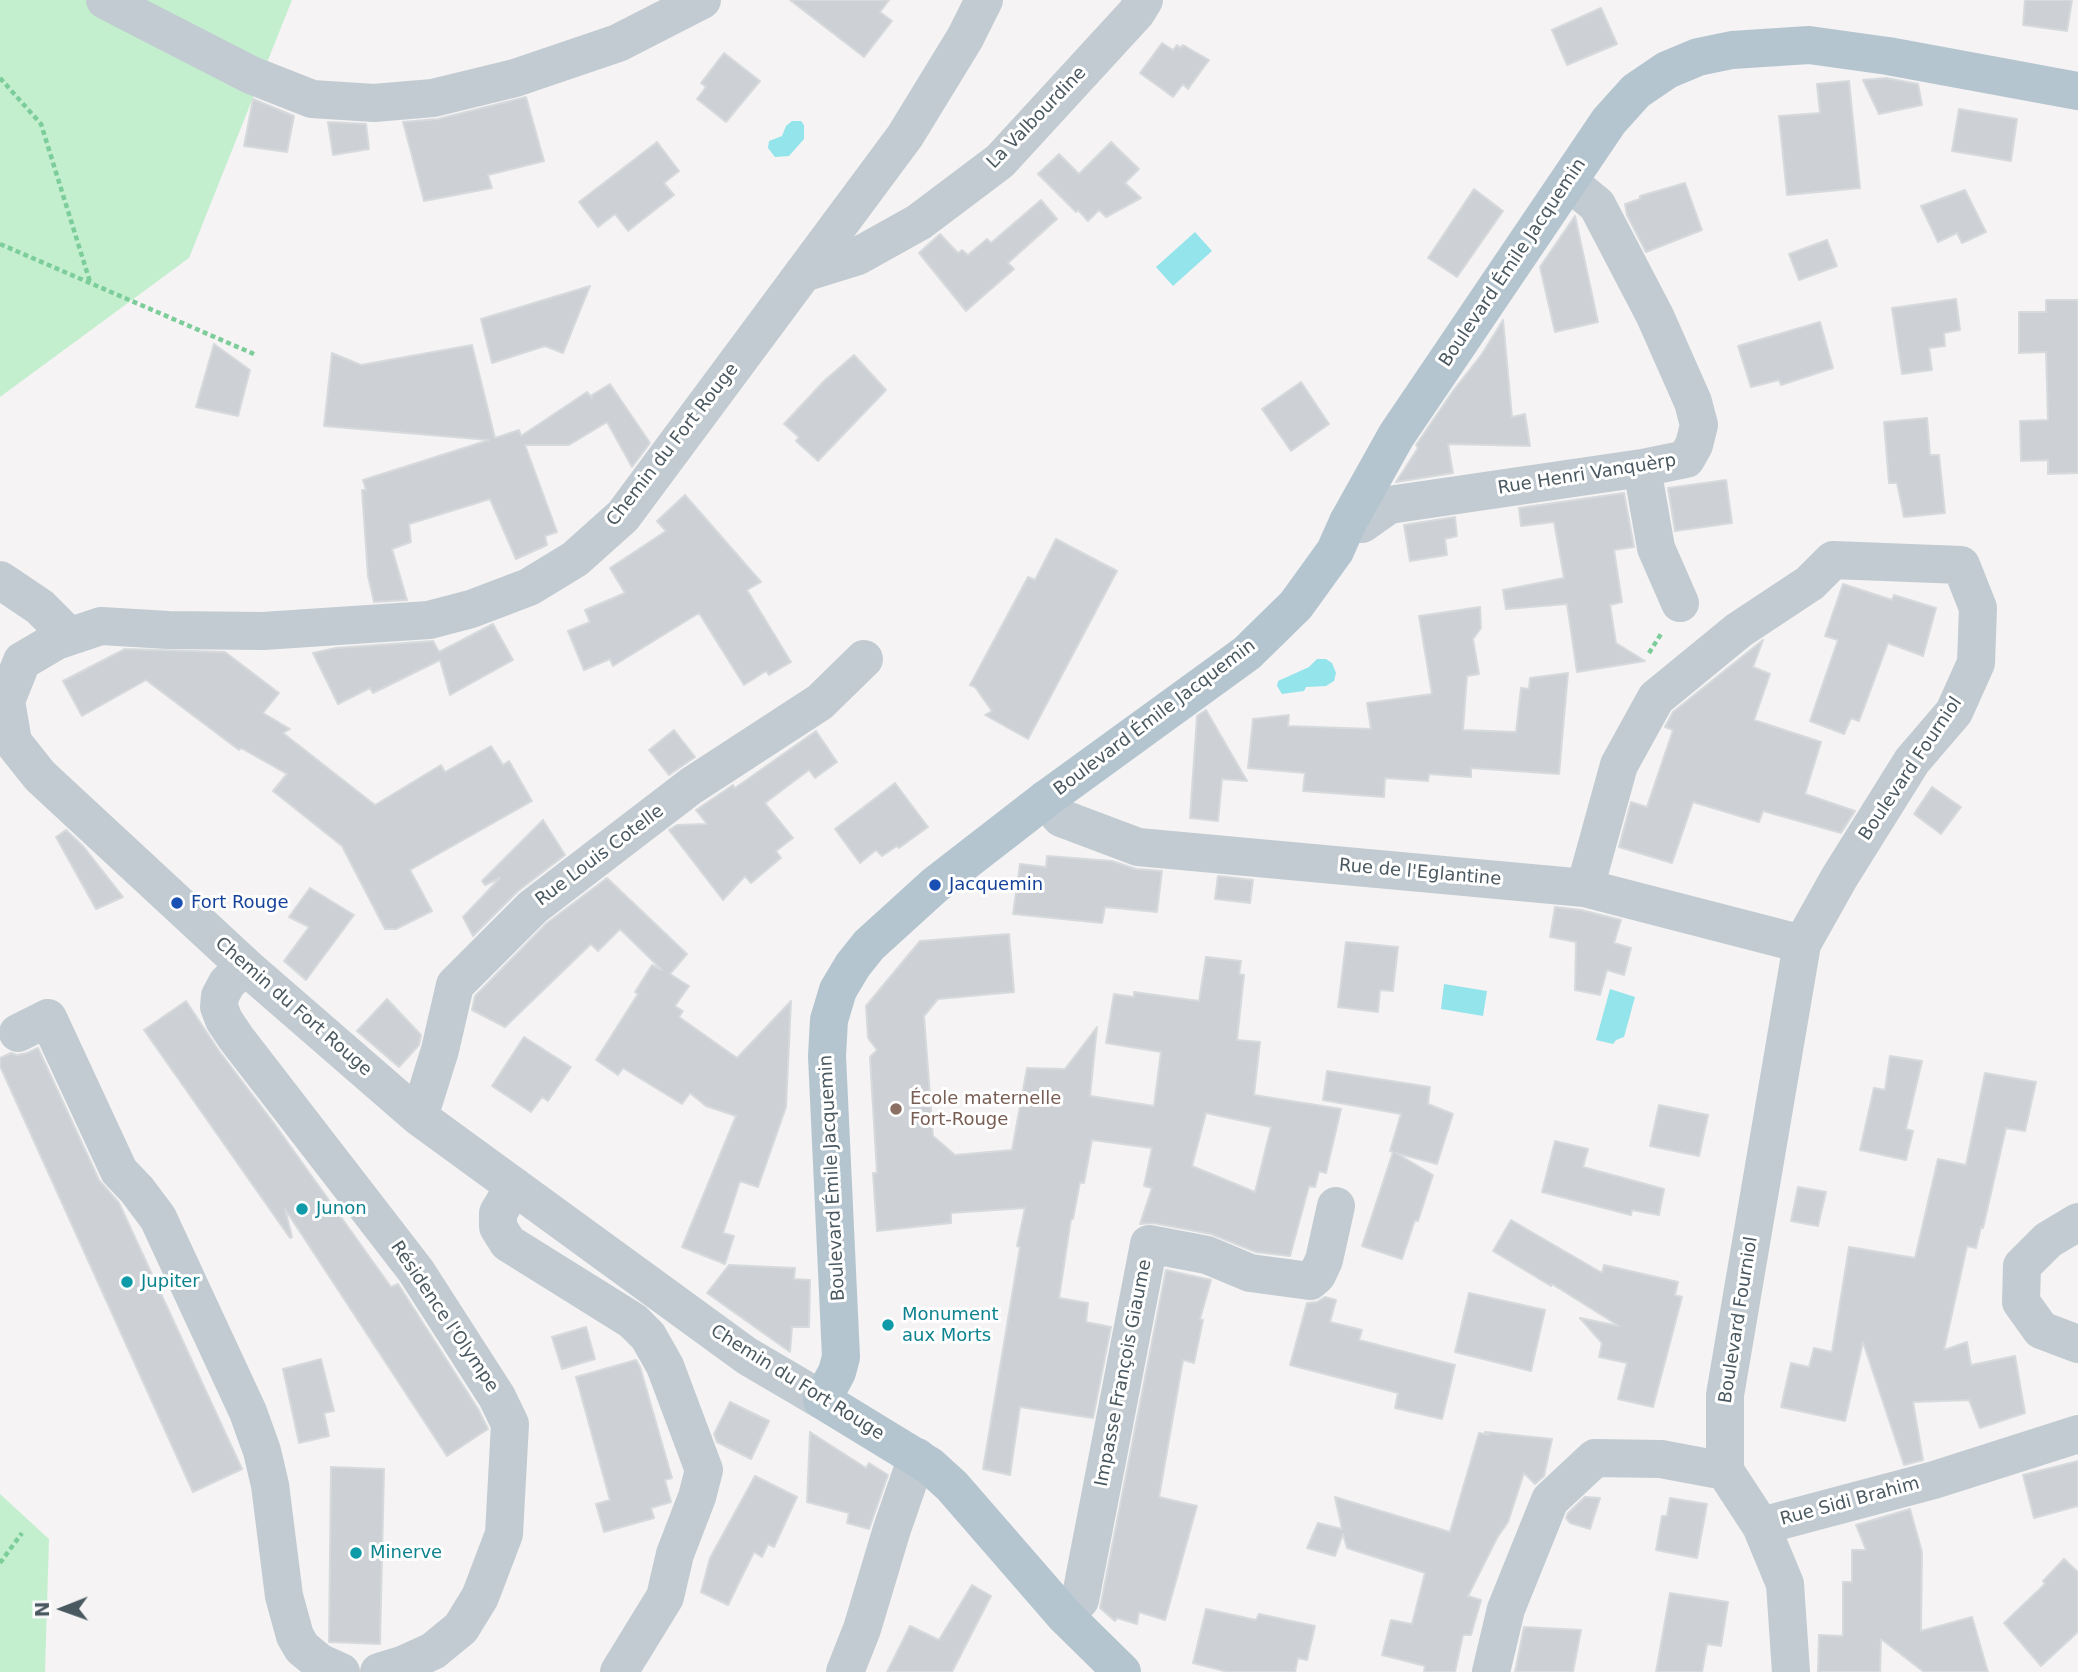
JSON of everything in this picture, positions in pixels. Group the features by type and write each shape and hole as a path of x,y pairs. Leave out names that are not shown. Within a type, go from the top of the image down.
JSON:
{"main road":[{"name":"Boulevard Émile Jacquemin","path":"822,1400 837,1373 841,1357 827,1056 829,1020 838,990 853,965 869,945 935,885 1046,799 1247,653 1296,605 1335,551 1348,522 1396,436 1609,121 1636,91 1667,70 1688,61 1732,50 1809,45 1888,56 2078,91"},
{"name":"Chemin du Fort Rouge","path":"822,1400 917,1457 952,1486 1065,1616 1122,1672"}],"street":[{"path":"105,0 251,75 312,99 374,103 433,98 515,78 618,43 702,0"},
{"name":"Chemin du Fort Rouge","path":"822,1400 747,1356 419,1117 245,966 40,776 13,742 6,701 22,661 56,641 101,626 263,631 429,620 471,609 529,587 575,559 623,516 905,136 984,0"},
{"name":"La Valbourdine","path":"803,273 858,256 919,222 1000,161 1136,13 1144,0"},
{"name":"Rue Henri Vanquèrp","path":"1348,522 1362,524 1389,505 1642,468 1686,459 1695,445 1699,425 1693,402 1655,316 1597,205 1569,182"},
{"path":"1642,468 1656,548 1680,603"},
{"name":"Boulevard Fourniol","path":"1585,888 1619,765 1656,698 1739,630 1810,583 1833,560 1961,565 1978,608 1976,663 1954,712 1912,761 1839,878 1802,944 1725,1395 1725,1471"},
{"path":"0,580 40,607 69,636"},
{"name":"Rue Louis Cotelle","path":"419,1117 440,1050 455,985 533,907 691,786 820,702 864,659"},
{"name":"Rue de l'Eglantine","path":"1046,799 1061,818 1138,847 1585,888 1802,944"},
{"name":"Résidence l'Olympe","path":"245,966 227,983 220,996 219,1007 224,1020 416,1271 497,1397 510,1423 504,1534 480,1597 460,1629 433,1651 379,1672"},
{"path":"18,1033 48,1018 119,1171 137,1189 158,1218 243,1400 262,1451 270,1485 284,1596 295,1636 303,1648 319,1662 341,1672"},
{"path":"514,1186 498,1213 498,1227 503,1235 519,1251 633,1321 648,1336 664,1366 704,1470 676,1554 665,1597 619,1672"},
{"name":"Impasse François Giaume","path":"1065,1616 1080,1600 1149,1244 1207,1255 1250,1273 1310,1281 1317,1275 1324,1259 1336,1206"},
{"path":"2078,1222 2048,1240 2022,1266 2021,1302 2041,1331 2078,1344"},
{"name":"Rue Sidi Brahim","path":"1725,1471 1761,1526 1934,1480 2078,1434"},
{"path":"845,1672 862,1629 892,1528 917,1457"},
{"path":"1491,1672 1506,1609 1550,1500 1595,1458 1661,1459 1725,1471"},
{"path":"1761,1526 1785,1584 1791,1672"}],"path":[{"path":"0,78 41,124 90,283"},
{"path":"0,244 254,354"},
{"path":"0,1563 22,1533"}],"green space":[{"path":"0,0 292,0 189,258 0,397"},
{"path":"0,1494 49,1539 45,1672 0,1672"}],"water":[{"path":"792,121 801,121 804,125 804,139 789,156 775,157 768,148 769,141 782,136 786,126"},
{"path":"1195,232 1212,251 1173,286 1156,267"},
{"path":"1317,659 1326,659 1332,663 1336,673 1334,681 1326,686 1306,687 1304,691 1282,694 1277,686 1278,681 1309,667"},
{"path":"1444,984 1487,991 1483,1016 1441,1009"},
{"path":"1610,989 1635,997 1624,1037 1613,1044 1596,1040"}],"building":[{"path":"790,0 889,0 880,12 892,21 864,57"},
{"path":"2025,0 2072,0 2067,31 2023,25"},
{"path":"1601,8 1617,44 1567,65 1552,30"},
{"path":"1162,43 1173,50 1177,45 1180,48 1183,45 1209,60 1188,89 1183,84 1173,97 1140,73"},
{"path":"724,53 760,81 726,122 697,99 706,87 701,83"},
{"path":"1886,78 1918,84 1922,105 1879,114 1863,80"},
{"path":"1849,81 1860,188 1787,195 1779,116 1820,113 1817,84"},
{"path":"526,97 544,161 488,175 492,188 424,201 403,122 438,119"},
{"path":"253,99 294,116 287,152 244,146"},
{"path":"1959,109 2017,119 2011,161 1952,151"},
{"path":"328,122 366,124 369,149 333,155"},
{"path":"657,142 679,171 664,183 674,195 628,231 615,214 598,227 579,202"},
{"path":"1111,142 1139,169 1125,183 1141,198 1106,217 1099,210 1088,221 1038,174 1059,154 1079,174"},
{"path":"1685,183 1702,230 1646,252 1627,215 1625,204 1640,199 1640,196"},
{"path":"1474,189 1503,211 1457,277 1428,258"},
{"path":"1965,190 1986,232 1962,243 1957,233 1938,242 1921,206"},
{"path":"1041,200 1057,219 1008,263 1014,269 966,311 919,253 940,234 958,253 962,250 968,255 987,239 991,243"},
{"path":"1575,216 1598,322 1555,332 1540,267"},
{"path":"1827,240 1837,266 1799,280 1789,254"},
{"path":"590,286 563,353 545,346 492,363 481,319"},
{"path":"1956,299 1960,330 1944,333 1945,346 1929,348 1932,370 1902,374 1892,308"},
{"path":"2046,300 2078,300 2078,473 2048,474 2048,460 2021,461 2020,421 2048,420 2046,352 2019,353 2019,312 2046,312"},
{"path":"1503,320 1512,417 1525,414 1530,446 1448,444 1453,473 1396,482 1418,448 1416,445 1482,354"},
{"path":"1820,322 1833,368 1781,385 1779,380 1751,387 1738,346"},
{"path":"214,344 250,370 238,416 196,407"},
{"path":"472,345 495,438 519,430 521,436 587,392 592,398 592,395 610,384 650,443 632,467 607,422 569,445 525,445 557,532 545,536 547,545 516,559 490,499 409,524 411,542 392,549 407,600 374,602 368,576 362,490 366,490 363,480 489,440 324,426 332,353 361,365"},
{"path":"854,355 886,390 818,461 796,441 799,437 784,424 824,381"},
{"path":"1301,382 1329,424 1291,451 1262,409"},
{"path":"1927,418 1930,455 1939,455 1945,513 1904,517 1897,483 1889,483 1884,422"},
{"path":"1726,480 1732,523 1675,531 1668,488"},
{"path":"1624,493 1634,547 1614,550 1622,602 1610,605 1616,643 1645,661 1577,672 1567,604 1506,609 1503,590 1564,578 1554,522 1521,526 1519,508"},
{"path":"685,495 761,582 747,590 791,662 769,675 766,671 744,685 699,613 613,666 610,659 584,670 568,631 590,622 585,610 625,593 610,568 666,531 657,521"},
{"path":"1455,517 1457,536 1445,539 1447,555 1410,561 1404,525"},
{"path":"1056,539 1117,571 1028,739 985,715 992,711 975,687 970,685 1028,577 1035,580"},
{"path":"1843,584 1892,600 1894,595 1936,608 1923,656 1888,643 1859,721 1851,718 1844,734 1810,721 1838,640 1825,636"},
{"path":"1480,607 1481,628 1473,639 1479,674 1467,676 1463,730 1516,732 1521,688 1529,689 1530,678 1568,673 1559,774 1471,768 1471,777 1429,774 1428,781 1385,778 1384,797 1303,791 1305,773 1248,768 1253,719 1289,715 1288,726 1371,729 1367,703 1432,694 1419,616"},
{"path":"493,624 513,660 450,695 440,660 373,693 370,688 338,704 313,653 336,648 433,641 439,652"},
{"path":"1763,640 1753,667 1770,674 1754,720 1821,742 1805,794 1855,811 1841,833 1763,811 1759,822 1693,802 1672,863 1619,847 1631,802 1647,807 1673,730 1665,727 1673,712"},
{"path":"125,649 225,652 279,693 263,713 290,729 283,733 375,805 441,765 445,772 491,746 503,765 509,761 532,801 410,870 432,911 396,929 385,929 342,846 273,791 287,774 241,748 239,750 146,680 82,716 63,681"},
{"path":"1206,710 1247,781 1222,779 1218,821 1190,818 1197,716"},
{"path":"674,730 695,757 669,775 649,750"},
{"path":"816,731 837,762 815,778 809,770 765,803 793,838 776,851 781,858 751,883 745,876 723,900 669,830 677,825 707,824 696,810 733,785 735,788"},
{"path":"895,783 928,827 899,848 897,846 882,856 876,850 860,863 835,829"},
{"path":"1932,787 1961,807 1941,834 1914,814"},
{"path":"543,820 565,855 518,891 473,936 463,917 500,878 485,885 482,881"},
{"path":"66,830 83,846 123,897 96,909 56,837"},
{"path":"1047,856 1112,861 1136,869 1162,871 1157,912 1105,907 1102,923 1013,914 1020,864 1046,867"},
{"path":"1218,876 1253,880 1250,903 1215,899"},
{"path":"607,878 687,954 670,974 689,986 675,1006 683,1011 679,1017 737,1058 791,1001 786,1107 758,1187 740,1181 723,1233 734,1236 725,1264 682,1247 736,1116 706,1106 690,1093 682,1104 623,1068 618,1075 596,1060 638,994 635,992 652,965 662,970 620,929 598,951 591,944 505,1027 472,1010 475,996 547,923"},
{"path":"310,888 354,915 306,980 284,961 309,927 289,917"},
{"path":"1555,907 1621,920 1614,943 1631,948 1624,975 1607,970 1600,995 1575,990 1576,942 1550,937"},
{"path":"1009,934 1014,992 938,999 924,1016 933,1136 955,1155 1012,1150 1027,1068 1065,1069 1097,1027 1090,1096 1154,1106 1161,1052 1106,1043 1114,994 1134,997 1134,992 1199,1001 1206,957 1241,961 1239,974 1244,975 1237,1040 1260,1042 1254,1095 1341,1109 1326,1173 1319,1171 1315,1187 1309,1186 1290,1256 1256,1252 1211,1234 1153,1223 1140,1224 1152,1188 1144,1186 1152,1148 1092,1140 1084,1183 1080,1182 1071,1219 1059,1298 1088,1303 1086,1322 1111,1327 1093,1418 1020,1407 1010,1475 983,1469 1025,1208 951,1213 951,1223 877,1231 873,1173 877,1173 870,1057 877,1050 868,1038 866,1006 920,941","holes":["1206,1113 1271,1127 1255,1192 1192,1166"]},
{"path":"1346,942 1398,947 1393,991 1380,990 1378,1012 1338,1007"},
{"path":"387,999 421,1035 419,1045 399,1067 357,1031"},
{"name":"Junon","path":"186,1001 219,1051 391,1287 398,1284 478,1409 488,1429 447,1456 285,1209 292,1237 290,1238 144,1030"},
{"path":"524,1037 571,1067 548,1101 542,1097 531,1112 492,1086"},
{"name":"Jupiter","path":"38,1048 99,1180 119,1203 242,1469 193,1492 0,1066 0,1058"},
{"path":"1890,1056 1922,1061 1906,1129 1913,1131 1906,1160 1860,1150 1874,1088 1885,1090"},
{"path":"1327,1071 1430,1087 1428,1104 1453,1114 1437,1164 1396,1153 1433,1175 1402,1259 1362,1246 1393,1152 1390,1151 1401,1114 1323,1100"},
{"path":"1985,1073 2036,1082 2025,1131 2006,1128 1983,1228 1981,1227 1976,1248 1967,1246 1944,1350 1967,1342 1971,1365 2015,1356 2025,1413 1980,1428 1969,1400 1913,1402 1923,1460 1904,1465 1863,1342 1845,1421 1781,1407 1791,1363 1809,1367 1814,1348 1832,1352 1849,1247 1915,1258 1938,1159 1966,1165"},
{"path":"1659,1105 1708,1115 1699,1156 1650,1146"},
{"path":"1555,1141 1588,1149 1583,1167 1664,1189 1659,1215 1632,1210 1631,1215 1542,1192"},
{"path":"1798,1187 1826,1192 1818,1226 1791,1221"},
{"path":"1511,1220 1602,1273 1604,1265 1678,1282 1675,1295 1682,1297 1653,1407 1618,1399 1627,1363 1599,1357 1602,1343 1580,1318 1619,1326 1493,1251"},
{"path":"729,1265 795,1268 794,1279 810,1280 809,1327 792,1327 790,1352 707,1293"},
{"path":"1166,1270 1211,1280 1200,1319 1203,1320 1194,1363 1183,1360 1159,1497 1197,1506 1165,1620 1139,1612 1137,1624 1117,1618 1115,1621 1100,1608"},
{"path":"1469,1293 1545,1310 1531,1371 1455,1352"},
{"path":"1325,1297 1336,1300 1330,1322 1362,1330 1359,1340 1455,1365 1442,1419 1395,1408 1398,1393 1290,1365 1307,1303 1317,1302"},
{"path":"586,1327 595,1359 562,1369 552,1337"},
{"path":"321,1359 334,1411 324,1413 329,1436 299,1443 283,1369"},
{"path":"636,1360 672,1478 665,1480 671,1502 651,1508 654,1518 604,1532 596,1504 610,1500 576,1377"},
{"path":"730,1402 769,1421 751,1459 717,1442 714,1434"},
{"path":"810,1432 866,1468 869,1463 888,1475 869,1529 847,1523 849,1513 807,1502"},
{"path":"1485,1432 1552,1439 1544,1476 1535,1484 1524,1473 1508,1522 1468,1596 1481,1600 1471,1635 1463,1635 1455,1672 1424,1672 1425,1666 1382,1655 1391,1620 1412,1624 1425,1573 1347,1548 1343,1534 1335,1556 1307,1548 1318,1523 1342,1529 1335,1497 1450,1532 1479,1433 1489,1435"},
{"path":"2078,1461 2078,1506 2034,1518 2023,1475"},
{"name":"Minerve","path":"331,1467 384,1469 380,1644 329,1642"},
{"path":"755,1476 797,1497 774,1547 768,1544 762,1557 754,1552 728,1605 701,1592 710,1558"},
{"path":"1585,1497 1600,1498 1590,1529 1570,1523 1566,1518"},
{"path":"1670,1498 1707,1504 1697,1558 1656,1550 1662,1516 1667,1516"},
{"path":"1910,1509 1922,1552 1921,1631 1972,1617 1988,1672 1924,1672 1881,1639 1880,1672 1818,1672 1819,1635 1843,1636 1843,1582 1852,1582 1852,1550 1866,1550 1856,1525"},
{"path":"2064,1559 2078,1572 2078,1632 2041,1666 2004,1623 2045,1584 2043,1581"},
{"path":"972,1585 991,1596 952,1672 887,1672 910,1626 939,1640"},
{"path":"1670,1593 1728,1602 1721,1646 1707,1644 1702,1672 1656,1672"},
{"path":"1206,1609 1256,1620 1259,1614 1315,1626 1307,1660 1298,1658 1295,1672 1228,1672 1193,1663"},
{"path":"1524,1627 1581,1630 1573,1672 1515,1672"}],"place":[{"name":"Jacquemin","path":"935,885"},
{"name":"Fort Rouge","path":"177,903"},
{"name":"École maternelle Fort-Rouge","path":"896,1109"},
{"name":"Junon","path":"302,1209"},
{"name":"Jupiter","path":"127,1282"},
{"name":"Monument aux Morts","path":"888,1325"},
{"name":"Minerve","path":"356,1553"}]}
